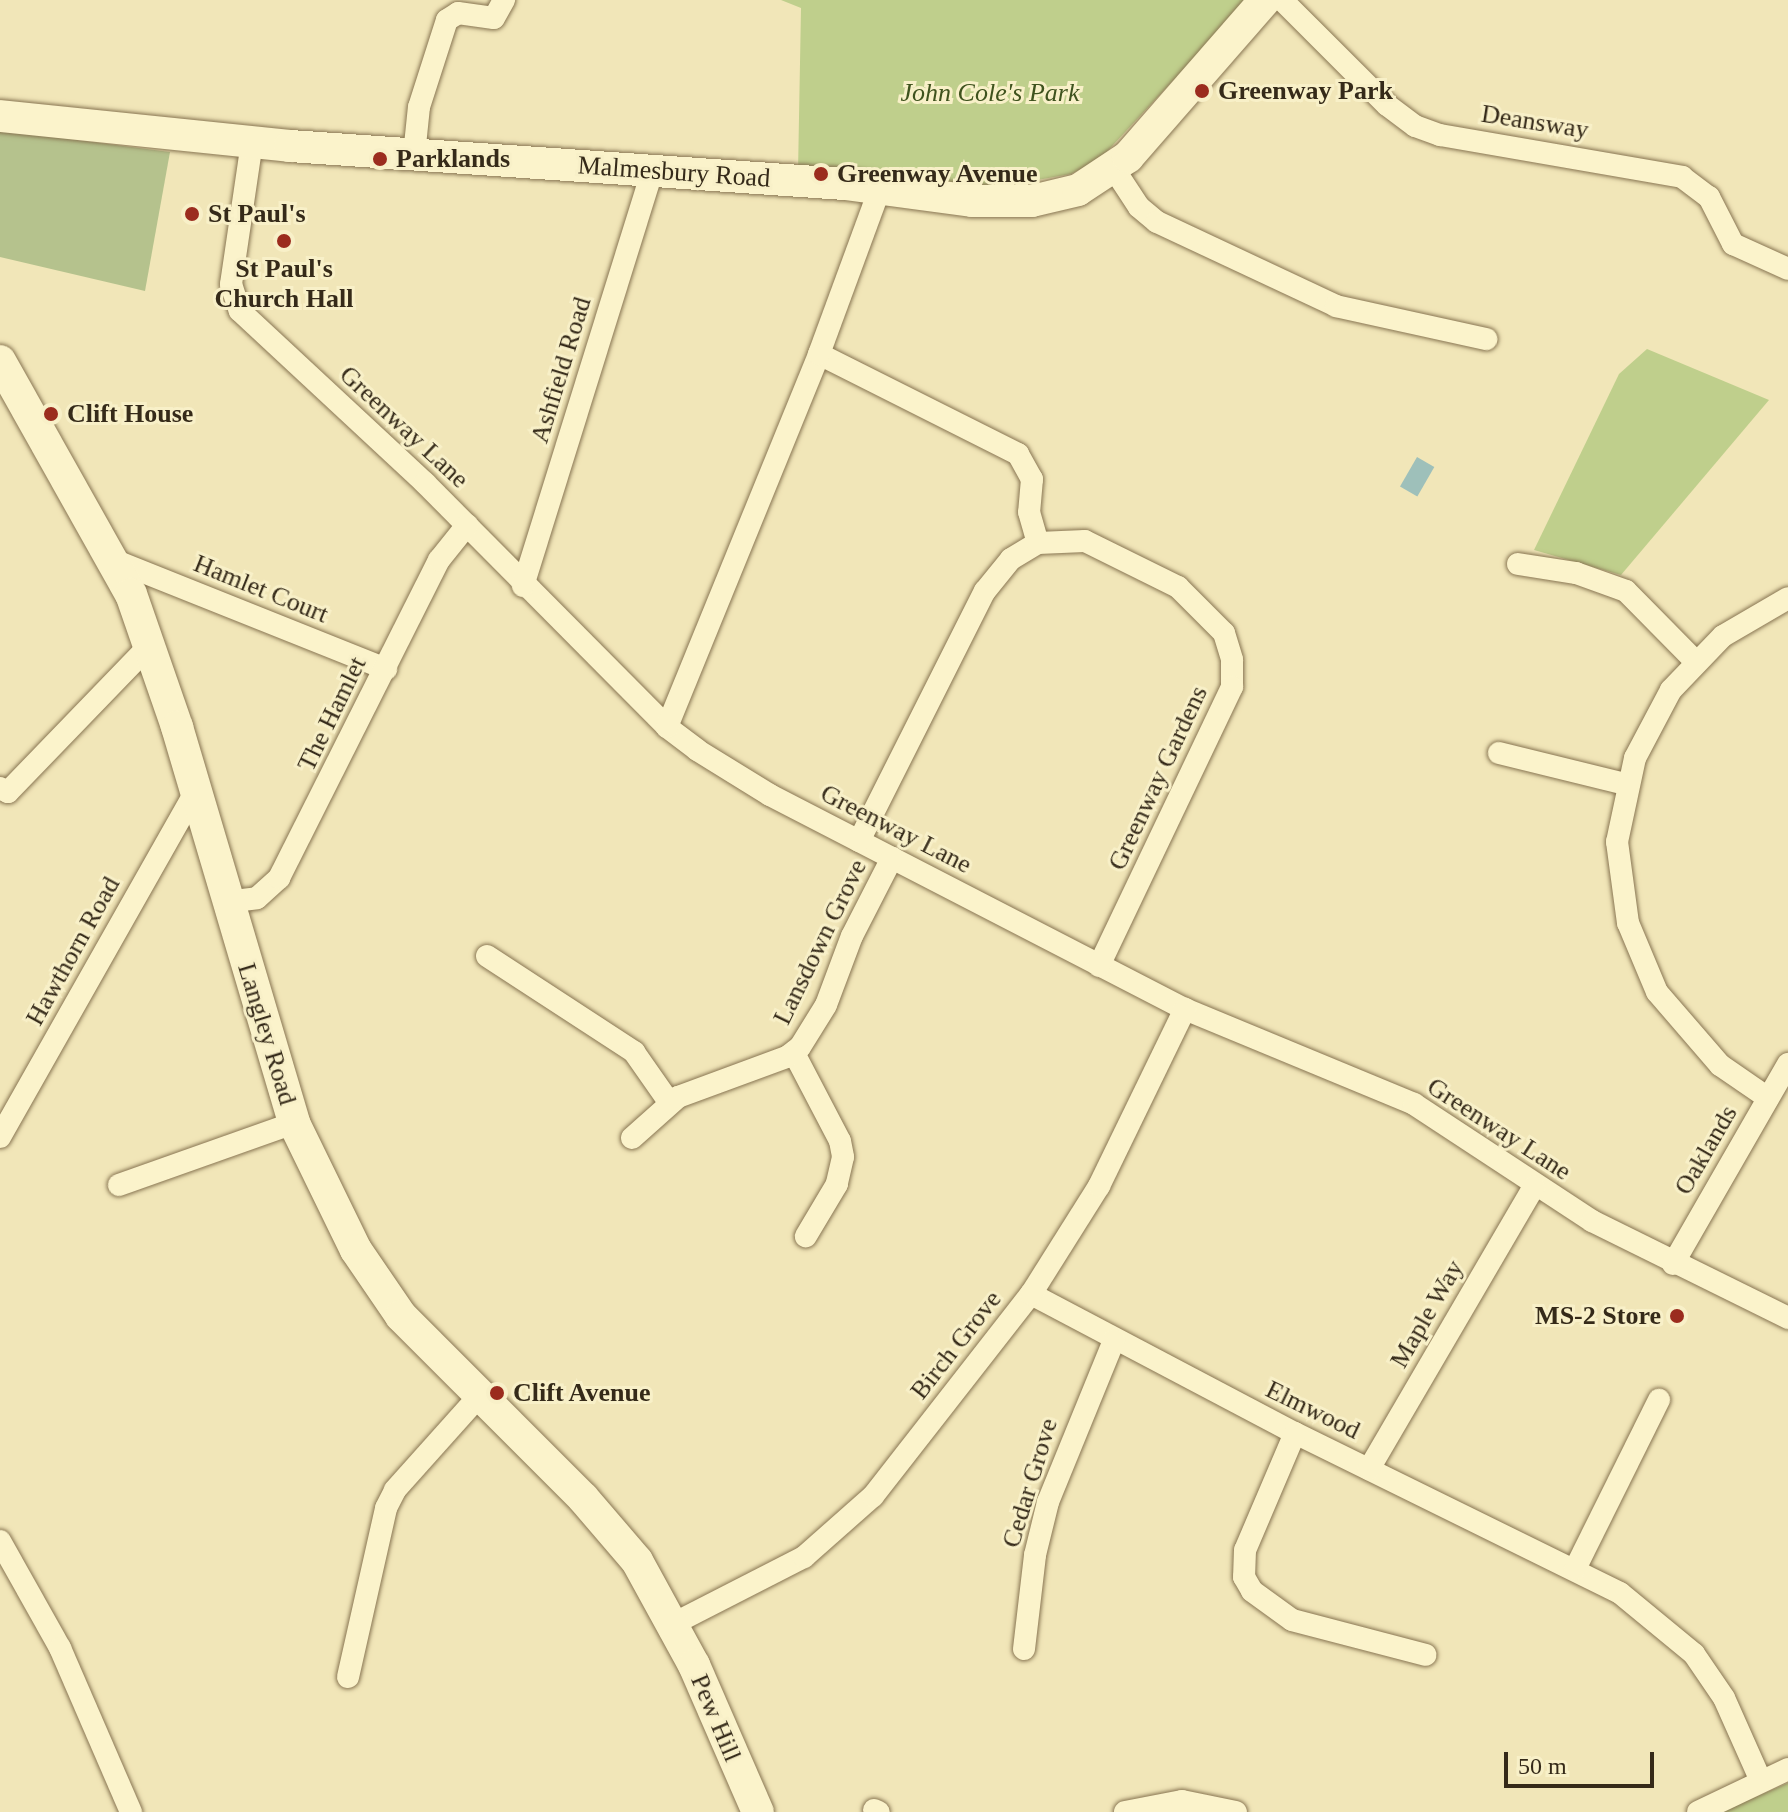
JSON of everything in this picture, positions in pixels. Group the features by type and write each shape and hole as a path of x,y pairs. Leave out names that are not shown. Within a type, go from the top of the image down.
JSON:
{"main road":[{"name":"Malmesbury Road","path":"0,116 252,142 880,188 972,201 1032,201 1078,190 1114,169 1265,0"},
{"name":"Langley Road","path":"5,380 116,561 150,645 294,1123 356,1250 401,1316 583,1498 637,1561 673,1624"},
{"name":"Pew Hill","path":"673,1624 758,1812"}],"street":[{"path":"414,155 419,107 447,20 458,13 494,18 504,0"},
{"name":"Deansway","path":"1282,0 1384,102 1415,126 1440,135 1682,177 1709,197 1733,244 1788,269"},
{"name":"Greenway Lane","path":"252,142 231,284 240,311 467,525 523,586 667,727 750,784 1099,966 1185,1009 1414,1104 1534,1187 1673,1264 1788,1318"},
{"path":"1114,169 1139,207 1157,222 1336,306 1486,339"},
{"name":"Ashfield Road","path":"523,586 652,171"},
{"path":"667,727 819,354 880,188"},
{"path":"819,354 1018,454 1032,479 1029,512 1038,543 1011,559 985,591 859,841"},
{"name":"The Hamlet","path":"226,902 257,898 279,878 439,560 467,525"},
{"name":"Greenway Gardens","path":"1038,543 1085,541 1178,587 1217,622 1232,660 1232,687 1223,711 1099,966"},
{"name":"Hamlet Court","path":"116,561 386,669"},
{"path":"1518,564 1576,573 1626,591 1695,661"},
{"path":"1768,1098 1702,1047 1643,966 1628,923 1617,865 1625,784 1657,711 1695,661 1738,625 1788,598"},
{"path":"0,788 8,792 150,645"},
{"path":"1499,753 1625,784"},
{"name":"Hawthorn Road","path":"0,1137 195,792"},
{"name":"Lansdown Grove","path":"632,1138 669,1102 794,1053 826,1005 852,936 892,858"},
{"path":"487,956 634,1052 669,1102"},
{"name":"Birch Grove","path":"673,1624 778,1573 851,1519 1031,1294 1099,1186 1185,1009"},
{"path":"794,1053 840,1141 843,1157 837,1184 806,1236"},
{"name":"Oaklands","path":"1673,1264 1788,1064"},
{"path":"119,1185 294,1123"},
{"name":"Maple Way","path":"1369,1469 1534,1187"},
{"name":"Elmwood","path":"1031,1294 1295,1433 1620,1593 1694,1654 1724,1698 1761,1781"},
{"name":"Cedar Grove","path":"1024,1649 1035,1555 1048,1502 1114,1340"},
{"path":"348,1677 386,1508 395,1490 480,1395"},
{"path":"1575,1569 1659,1400"},
{"path":"1295,1433 1245,1550 1247,1584 1263,1603 1292,1620 1426,1655"},
{"path":"0,1541 60,1648 131,1812"},
{"path":"1698,1812 1788,1769"},
{"path":"1125,1812 1182,1801 1236,1812"}],"green space":[{"name":"John Cole's Park","path":"781,0 1248,0 1100,159 1071,174 991,188 798,172 801,8"},
{"path":"0,130 170,152 145,291 0,257"},
{"path":"1647,349 1769,400 1621,575 1534,550 1619,374"},
{"path":"1788,1783 1788,1812 1720,1812"}],"water":[{"path":"1417,457 1434,467 1417,496 1400,486"}],"place":[{"name":"Greenway Park","path":"1202,91"},
{"name":"Parklands","path":"380,159"},
{"name":"Greenway Avenue","path":"821,174"},
{"name":"St Paul's","path":"192,214"},
{"name":"St Paul's Church Hall","path":"284,241"},
{"name":"Clift House","path":"51,414"},
{"name":"MS-2 Store","path":"1677,1316"},
{"name":"Clift Avenue","path":"497,1393"}]}
